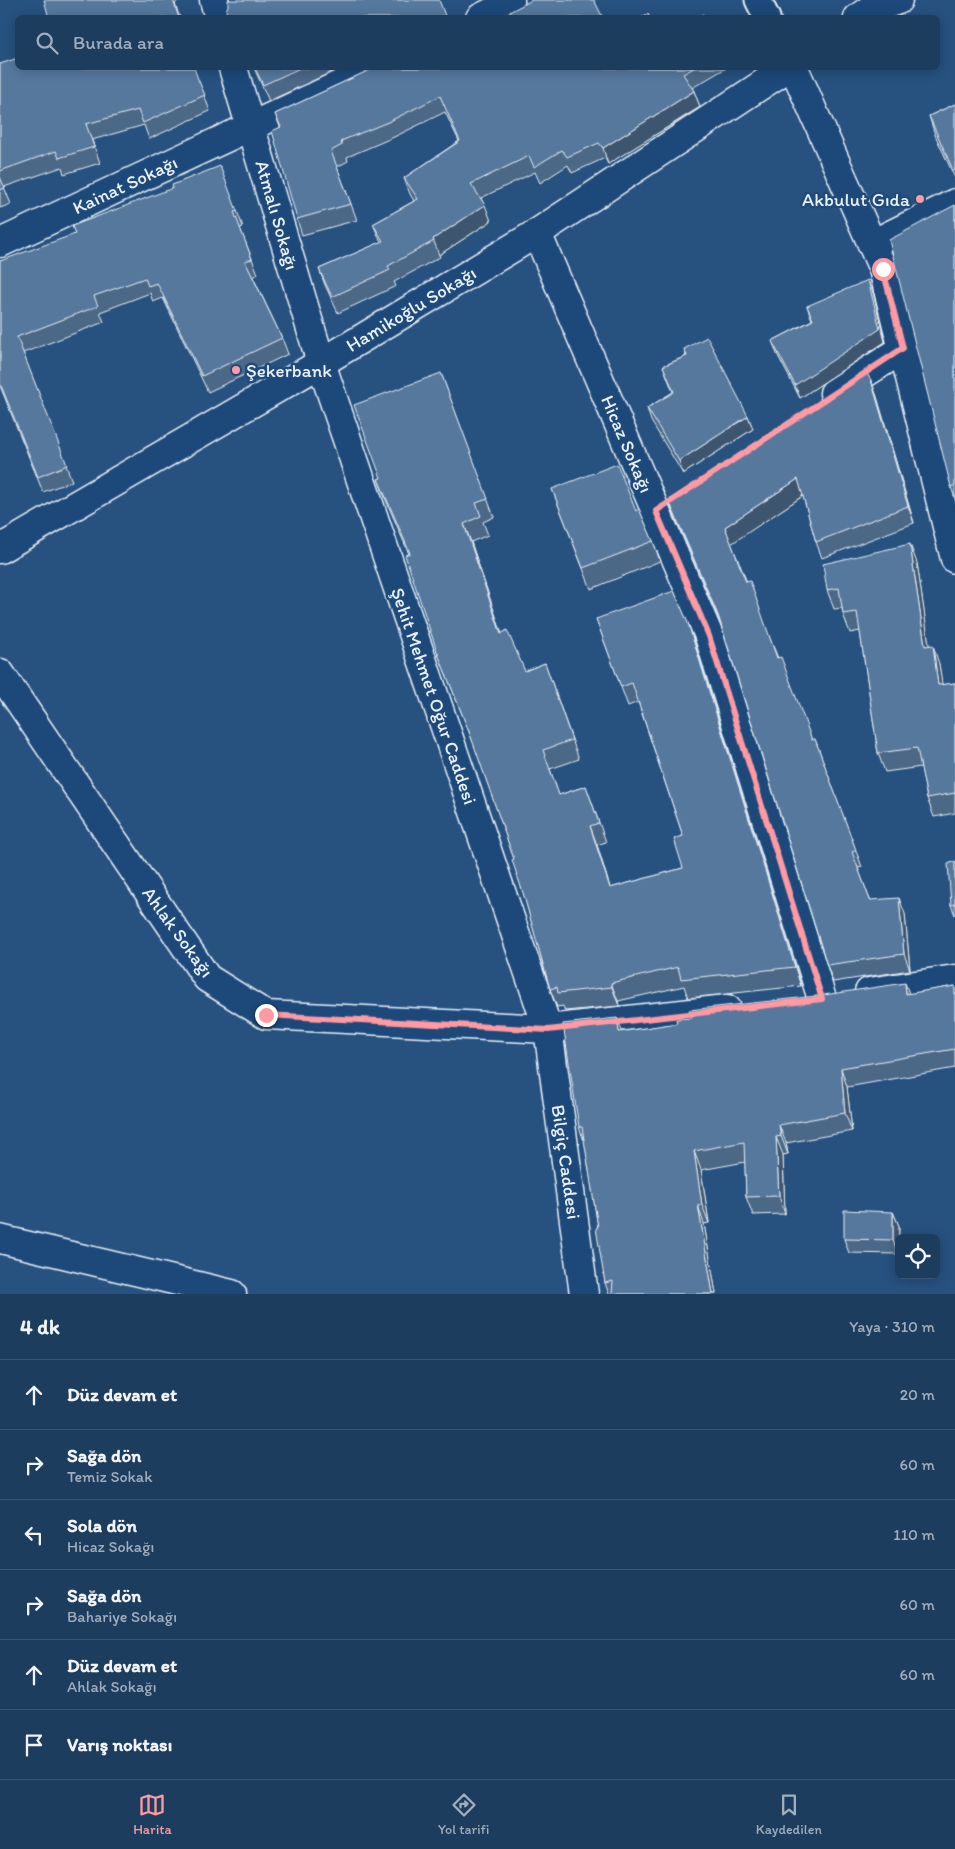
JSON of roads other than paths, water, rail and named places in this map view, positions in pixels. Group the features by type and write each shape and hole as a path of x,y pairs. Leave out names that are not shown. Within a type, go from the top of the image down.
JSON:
{"street":[{"path":"214,0 218,15"},
{"path":"486,15 510,3 510,0"},
{"path":"758,0 766,15"},
{"path":"864,9 898,0"},
{"name":"Atmalı Sokağı","path":"235,70 321,363"},
{"name":"Kainat Sokağı","path":"0,243 372,70"},
{"name":"Hamikoğlu Sokağı","path":"0,549 321,363 537,233 784,70"},
{"path":"795,70 883,269 955,559"},
{"path":"872,244 955,203"},
{"name":"Hicaz Sokağı","path":"537,233 709,636 822,999"},
{"path":"812,408 903,348"},
{"name":"Şehit Mehmet Oğur Caddesi","path":"321,363 548,1030"},
{"path":"656,511 680,495"},
{"name":"Ahlak Sokağı","path":"0,673 207,978 266,1015 548,1030 754,1006"},
{"path":"793,1002 955,979"},
{"name":"Bilgiç Caddesi","path":"548,1030 584,1294"},
{"path":"0,1239 232,1294"}],"place":[{"name":"Akbulut Gıda","path":"920,199"},
{"name":"Şekerbank","path":"236,370"}]}
